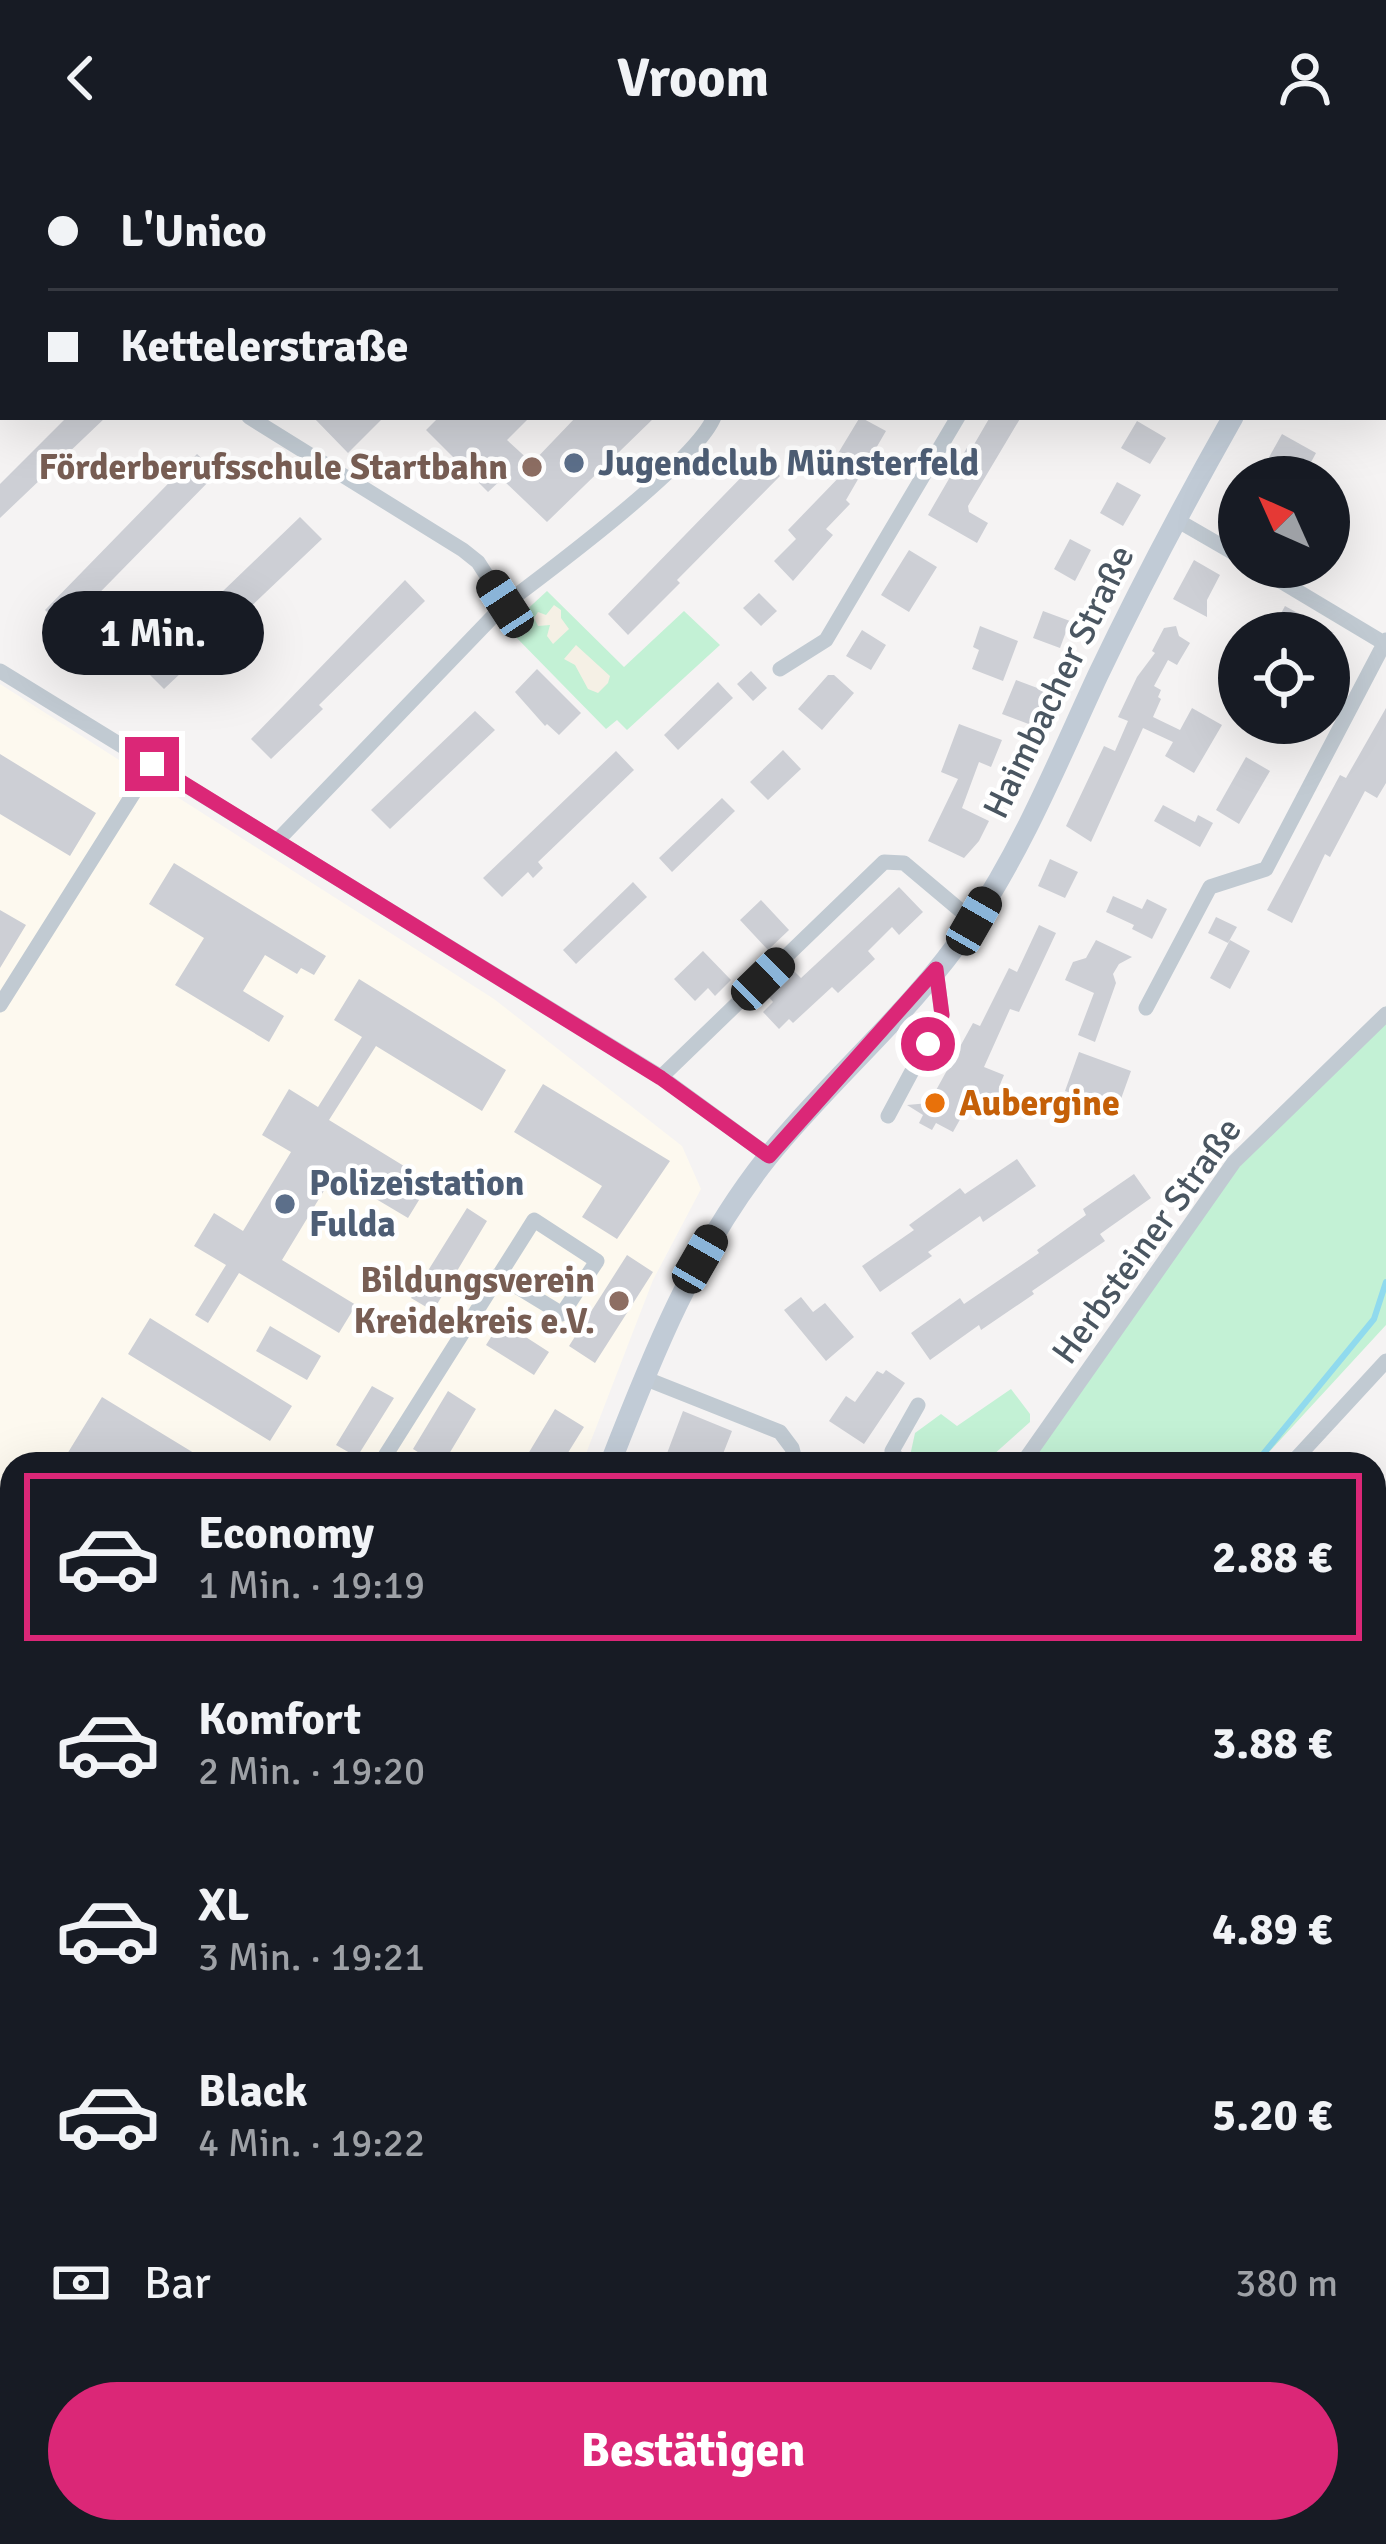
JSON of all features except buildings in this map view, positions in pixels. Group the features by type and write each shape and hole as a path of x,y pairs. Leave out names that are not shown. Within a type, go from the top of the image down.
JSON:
{"main road":[{"name":"Haimbacher Straße","path":"615,1452 685,1284 723,1219 769,1156 974,921 1022,836 1175,519 1231,420"}],"street":[{"path":"254,420 473,557 505,604"},
{"path":"278,841 505,604 572,554 690,450 712,420"},
{"path":"780,669 826,640 956,420"},
{"path":"1175,519 1218,544"},
{"path":"1146,1008 1210,887 1266,869 1385,642 1293,588"},
{"path":"0,671 661,1078 769,1156"},
{"path":"0,1005 152,764"},
{"path":"661,1078 884,862 904,863 974,921"},
{"path":"888,1116 942,1015 936,969"},
{"name":"Herbsteiner Straße","path":"1030,1452 1234,1162 1386,1014"},
{"path":"387,1452 498,1275 534,1220 597,1262 562,1314 498,1275"},
{"path":"1302,1452 1386,1361"},
{"path":"644,1378 780,1432 793,1452"},
{"path":"893,1452 918,1405"}],"shaded area":[{"path":"0,684 494,999 682,1146 701,1189 653,1280 587,1452 0,1452"}],"green space":[{"path":"547,591 624,667 684,611 720,645 627,730 617,720 606,729 507,628"},
{"path":"1386,1006 1386,1325 1269,1452 1022,1452 1030,1444 1220,1188"},
{"path":"1011,1389 1030,1414 1030,1422 996,1452 911,1452 915,1433 941,1414 957,1426"}],"sand":[{"path":"554,605 569,629 553,644 547,636 550,625 538,626 534,618 538,612 546,615"},
{"path":"576,645 610,676 598,693 588,689 575,665 564,659"}],"waterway":[{"path":"1265,1452 1374,1319 1386,1282"}],"place":[{"name":"Jugendclub Münsterfeld","path":"574,463"},
{"name":"Förderberufsschule Startbahn","path":"532,467"},
{"name":"Aubergine","path":"935,1103"},
{"name":"Polizeistation Fulda","path":"285,1204"},
{"name":"Bildungsverein Kreidekreis e.V.","path":"619,1301"}],"route":[{"path":"152,764 661,1078 769,1156 936,969 942,1015 928,1044"}]}
